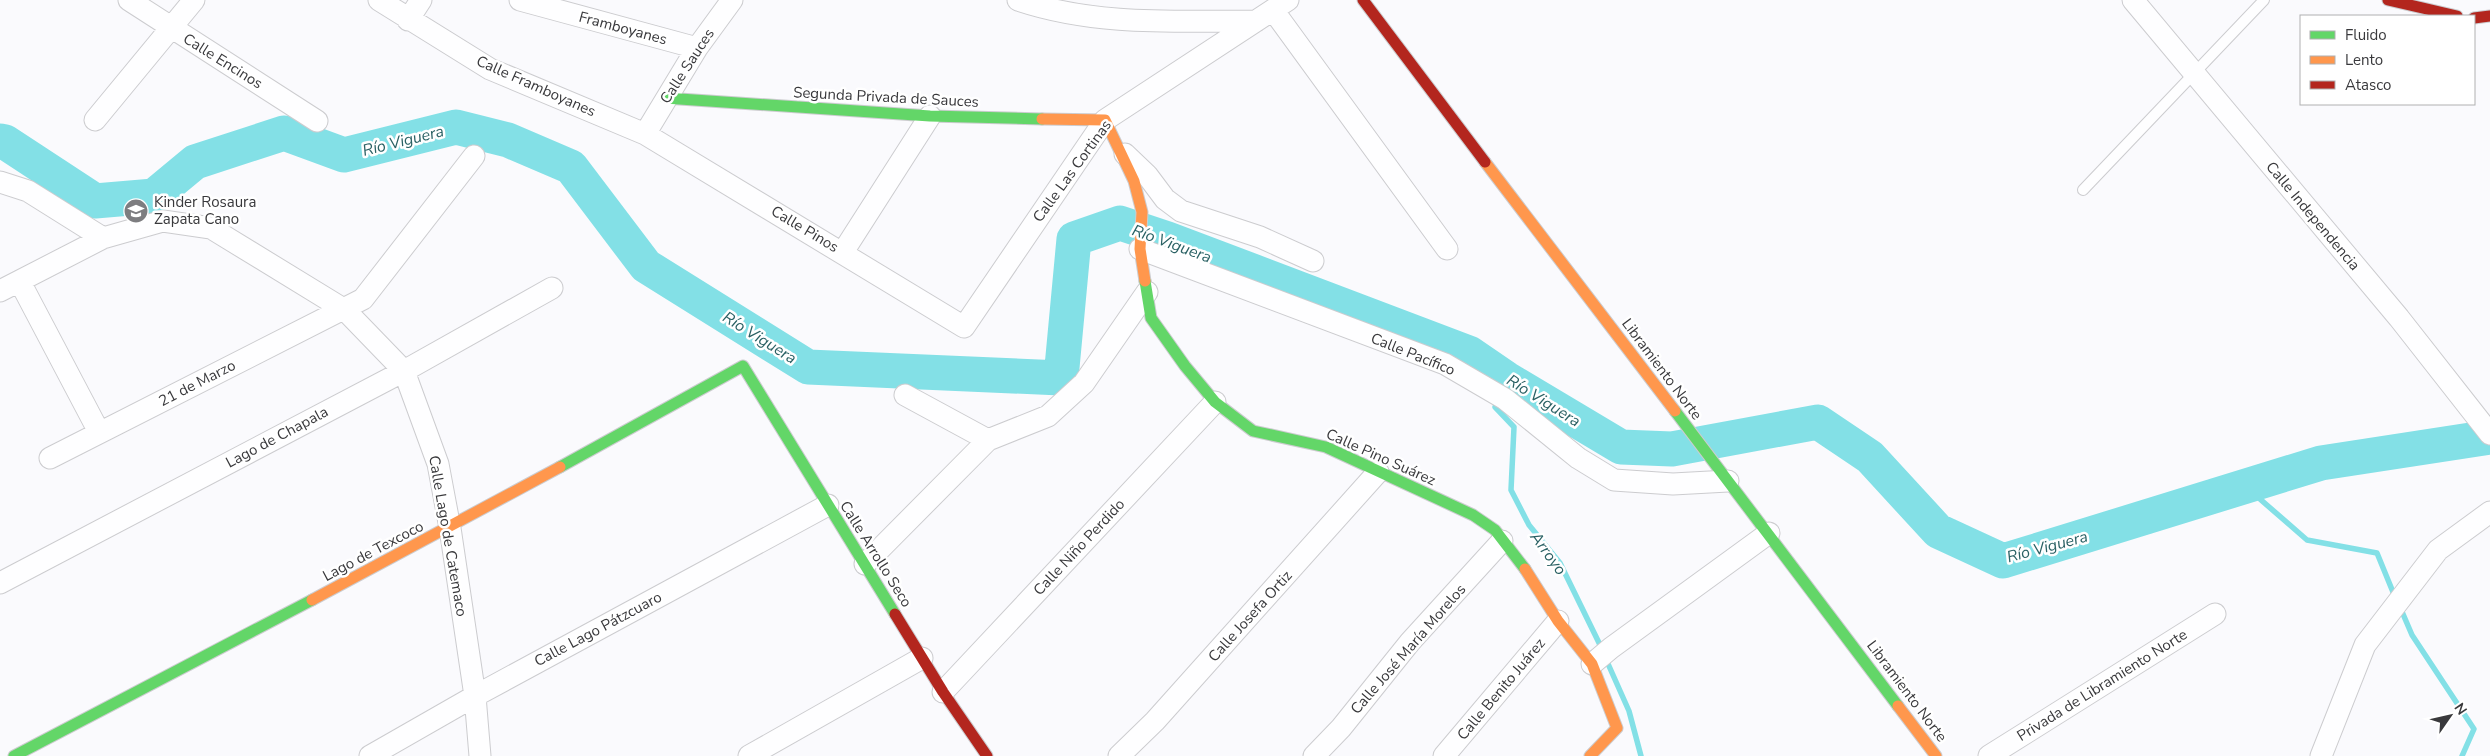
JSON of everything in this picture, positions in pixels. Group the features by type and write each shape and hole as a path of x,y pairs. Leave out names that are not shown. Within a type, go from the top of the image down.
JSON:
{"street":[{"name":"Calle Encinos","path":"129,0 317,121"},
{"path":"95,120 194,0"},
{"name":"Calle Framboyanes","path":"379,0 408,20 490,69 645,134"},
{"path":"408,20 421,0"},
{"name":"Framboyanes","path":"520,0 697,48"},
{"name":"Calle Sauces","path":"645,134 665,98 697,48 732,0"},
{"path":"1018,0 1043,8 1116,20 1272,10 1448,249"},
{"name":"Libramiento Norte","path":"1363,0 1769,533 1936,756"},
{"name":"Calle Independencia","path":"2132,0 2392,310 2484,426"},
{"path":"2388,0 2453,15"},
{"name":"Calle Las Cortinas","path":"964,327 1105,120 1272,10"},
{"path":"2475,18 2490,16"},
{"name":"Segunda Privada de Sauces","path":"665,98 930,116 1105,120"},
{"path":"843,252 930,116"},
{"name":"Calle Pino Suárez","path":"1105,120 1134,181 1142,212 1140,249 1151,318 1185,366 1215,402 1253,431 1326,447 1474,515 1494,530 1533,579 1558,621 1601,657 1617,728 1590,756"},
{"name":"Calle Pinos","path":"645,134 843,252 964,327"},
{"path":"1118,147 1147,175 1166,199 1181,211 1260,237 1313,260"},
{"name":"21 de Marzo","path":"50,458 364,299 474,156"},
{"path":"0,182 28,191 103,238 0,291"},
{"name":"Calle Lago de Catemaco","path":"103,238 163,221 211,228 345,310 404,371 438,464 450,528 475,696 480,756"},
{"name":"Calle Pacífico","path":"1140,249 1445,364 1499,396 1578,458 1614,480 1673,484 1728,481"},
{"path":"20,282 99,432"},
{"name":"Lago de Chapala","path":"0,582 404,371 552,288"},
{"path":"864,564 988,440 1048,416 1084,383 1147,292"},
{"name":"Calle Arrollo Seco","path":"743,366 943,692 987,756"},
{"name":"Lago de Texcoco","path":"14,756 450,528 743,366"},
{"path":"905,395 988,440"},
{"name":"Calle Niño Perdido","path":"943,692 1215,402"},
{"name":"Calle Josefa Ortiz","path":"1119,756 1155,720 1378,472"},
{"name":"Calle Lago Pátzcuaro","path":"370,756 475,696 828,505"},
{"path":"2320,756 2365,645 2438,550 2490,512"},
{"path":"1601,657 1769,533"},
{"name":"Calle José María Morelos","path":"1314,756 1341,728 1410,642 1502,542"},
{"name":"Privada de Libramiento Norte","path":"1989,756 2215,614"},
{"name":"Calle Benito Juárez","path":"1444,756 1558,621"},
{"path":"749,756 922,658"}],"lane":[{"path":"2084,190 2193,72 2264,0"}],"waterway":[{"name":"Río Viguera","path":"0,141 5,142 95,201 154,196 195,162 284,133 344,155 456,127 508,140 571,167 646,266 808,367 1061,378 1074,239 1120,223 1168,239 1469,353 1507,379 1621,447 1672,449 1818,422 1870,457 1938,531 2003,561 2321,463 2490,437"},
{"name":"Arroyo","path":"1507,379 1495,407 1514,427 1511,490 1529,525 1560,563 1602,649"},
{"path":"2245,486 2307,540 2377,553 2395,597"},
{"path":"2400,607 2412,635 2474,729 2462,756"},
{"name":"Arroyo","path":"1605,657 1629,711 1641,756"}],"traffic: fast":[{"path":"665,98 930,116 1042,119"},
{"path":"1145,281 1151,318 1185,366 1215,402 1253,431 1326,447 1473,515 1495,530 1525,569"},
{"path":"560,467 743,366 895,614"},
{"path":"1675,411 1898,706"},
{"path":"14,756 312,600"}],"traffic: slow":[{"path":"1042,119 1105,120 1134,181 1142,212 1140,249 1145,281"},
{"path":"1485,162 1675,411"},
{"path":"312,600 560,467"},
{"path":"1525,569 1558,621 1592,664 1617,728 1590,756"},
{"path":"1898,706 1936,756"}],"traffic: jam":[{"path":"1363,0 1485,162"},
{"path":"2388,0 2453,15"},
{"path":"2475,18 2490,16"},
{"path":"895,614 943,692 987,756"}],"place":[{"name":"Kinder Rosaura Zapata Cano","path":"136,211"}]}
